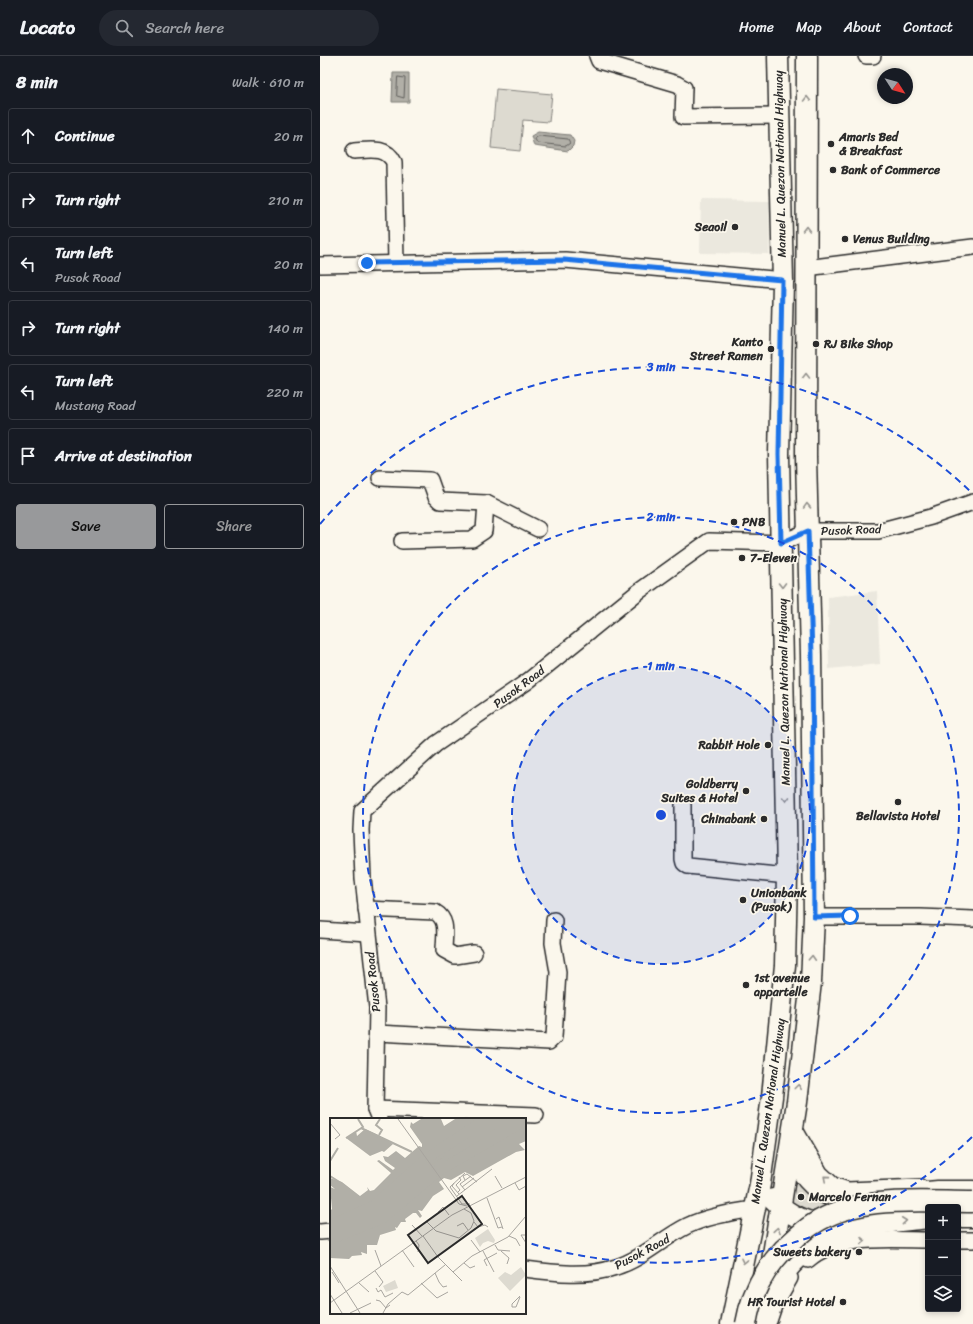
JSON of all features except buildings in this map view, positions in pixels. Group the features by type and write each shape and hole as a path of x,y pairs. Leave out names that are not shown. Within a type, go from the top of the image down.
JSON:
{"main road":[{"name":"Manuel L. Quezon National Highway","path":"731,1324 760,1184 783,996 787,876 779,454 782,280 778,56"},
{"name":"Manuel L. Quezon National Highway","path":"762,1324 793,1126 809,997 814,917 812,654 806,457 807,56"},
{"path":"783,996 809,997"},
{"path":"793,1126 800,1166 806,1179 816,1188 836,1198 850,1200 938,1191 973,1191"},
{"path":"760,1184 781,1207 802,1219 821,1224 861,1226"},
{"path":"746,1324 755,1290 772,1263 811,1225 827,1216 849,1209 881,1203 973,1202"},
{"path":"961,1217 973,1217"},
{"path":"767,1296 798,1256 814,1243 829,1235 861,1226 925,1218"}],"street":[{"path":"597,56 599,61 684,88 684,117 778,116"},
{"path":"866,56 873,56"},
{"path":"354,151 382,150 390,155 394,162 396,263"},
{"path":"806,268 973,247"},
{"path":"320,265 564,260 782,280"},
{"path":"380,478 430,480 436,497 440,501 486,502 538,529"},
{"path":"402,541 472,539 484,531 486,502"},
{"name":"Pusok Road","path":"377,1114 377,1008 366,909 361,838 362,811 436,744 528,681 638,592 709,541 781,543 808,531 878,531 931,517 973,502"},
{"path":"683,805 684,864 688,866 787,876"},
{"path":"366,909 435,912 441,915 444,923 444,950 455,956 474,953"},
{"path":"814,917 920,917 973,919"},
{"path":"377,1033 549,1042 554,1037 558,972 553,943 554,920"},
{"path":"320,930 368,933"},
{"path":"377,1114 536,1115"},
{"path":"793,1126 820,1173 833,1185 848,1190 973,1185"},
{"name":"Pusok Road","path":"526,1269 554,1273 601,1271 617,1267 655,1247 687,1226 734,1212 755,1209"},
{"path":"320,1232 330,1231"},
{"path":"768,1324 774,1306 791,1276 816,1253 853,1241 925,1240"},
{"path":"961,1240 973,1240"}],"shaded area":[{"path":"496,89 552,94 549,122 523,120 520,151 491,148"},
{"path":"701,200 770,201 769,254 700,253"},
{"path":"877,591 880,664 829,669 828,597"},
{"path":"792,1163 830,1205 813,1214 793,1209 787,1185"}],"water":[{"path":"393,73 409,73 409,102 392,102"},
{"path":"538,132 570,135 574,141 573,146 568,151 534,146 531,136"}],"place":[{"name":"Amaris Bed & Breakfast","path":"831,144"},
{"name":"Bank of Commerce","path":"833,170"},
{"name":"Seaoil","path":"735,227"},
{"name":"Venus Building","path":"845,239"},
{"name":"RJ Bike Shop","path":"816,344"},
{"name":"Kanto Street Ramen","path":"771,349"},
{"name":"PNB","path":"734,522"},
{"name":"7-Eleven","path":"742,558"},
{"name":"Rabbit Hole","path":"768,745"},
{"name":"Goldberry Suites & Hotel","path":"746,791"},
{"name":"Bellavista Hotel","path":"898,802"},
{"name":"Chinabank","path":"764,819"},
{"name":"Unionbank (Pusok)","path":"743,900"},
{"name":"1st avenue appartelle","path":"746,985"},
{"name":"Marcelo Fernan","path":"801,1197"},
{"name":"Sweets bakery","path":"859,1252"},
{"name":"HR Tourist Hotel","path":"843,1302"}],"route":[{"path":"367,263 564,260 782,280 779,454 781,543 808,531 809,611 812,654 814,917 850,916"}]}
